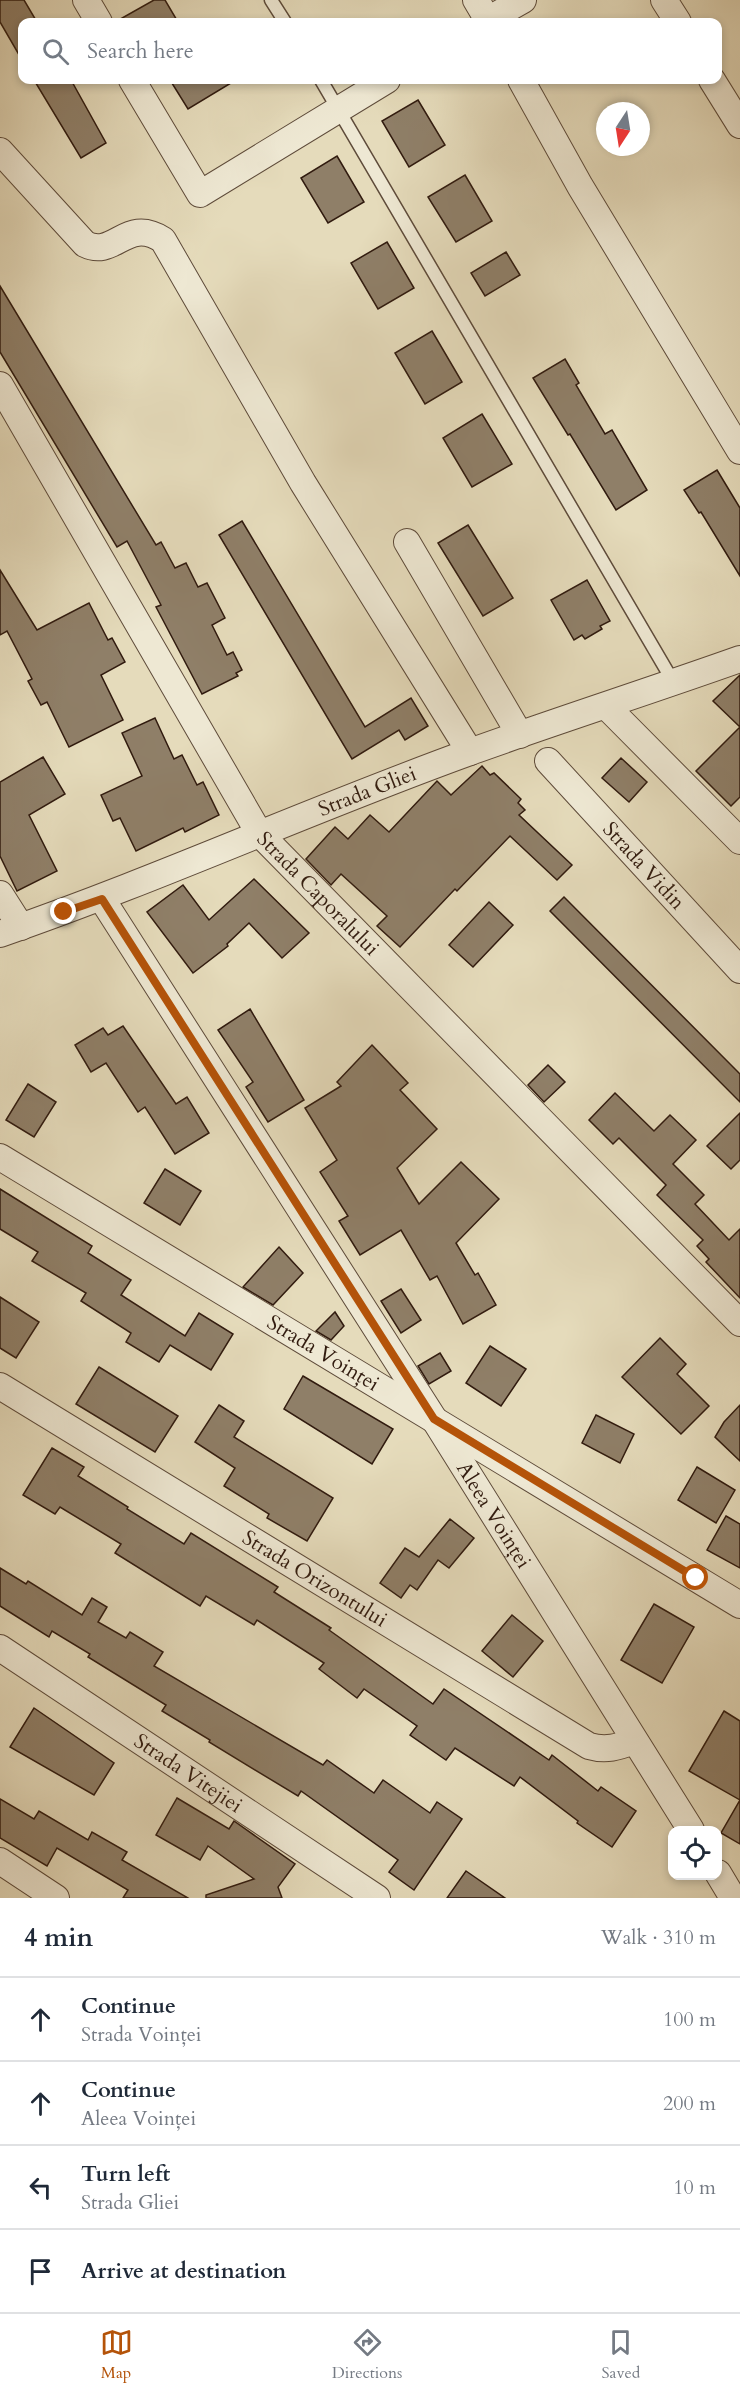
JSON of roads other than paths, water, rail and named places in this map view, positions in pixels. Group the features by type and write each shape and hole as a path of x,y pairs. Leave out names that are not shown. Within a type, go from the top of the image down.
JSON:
{"street":[{"path":"86,0 97,18"},
{"path":"484,16 523,0"},
{"path":"664,0 675,18"},
{"path":"134,84 200,194 380,84"},
{"path":"522,84 580,186 740,450"},
{"path":"714,84 740,125"},
{"path":"0,151 85,244 94,249 104,247 139,231 152,233 163,240 303,483 470,752"},
{"name":"Strada Caporalului","path":"0,385 259,833 740,1323"},
{"path":"407,542 520,735"},
{"name":"Strada Gliei","path":"10,930 102,899 259,833 470,752 740,659"},
{"path":"606,706 740,841"},
{"name":"Strada Vidin","path":"548,761 740,970"},
{"path":"0,894 10,930"},
{"name":"Aleea Voinței","path":"102,899 434,1419 688,1826"},
{"name":"Strada Voinței","path":"0,1157 740,1605"},
{"name":"Strada Orizontului","path":"0,1386 589,1746 600,1749 614,1748 634,1742"},
{"name":"Strada Vitejiei","path":"0,1648 377,1898"},
{"path":"0,1861 56,1898"},
{"path":"721,1880 733,1898"}],"lane":[{"path":"271,0 282,18"},
{"path":"324,84 674,683"}]}
